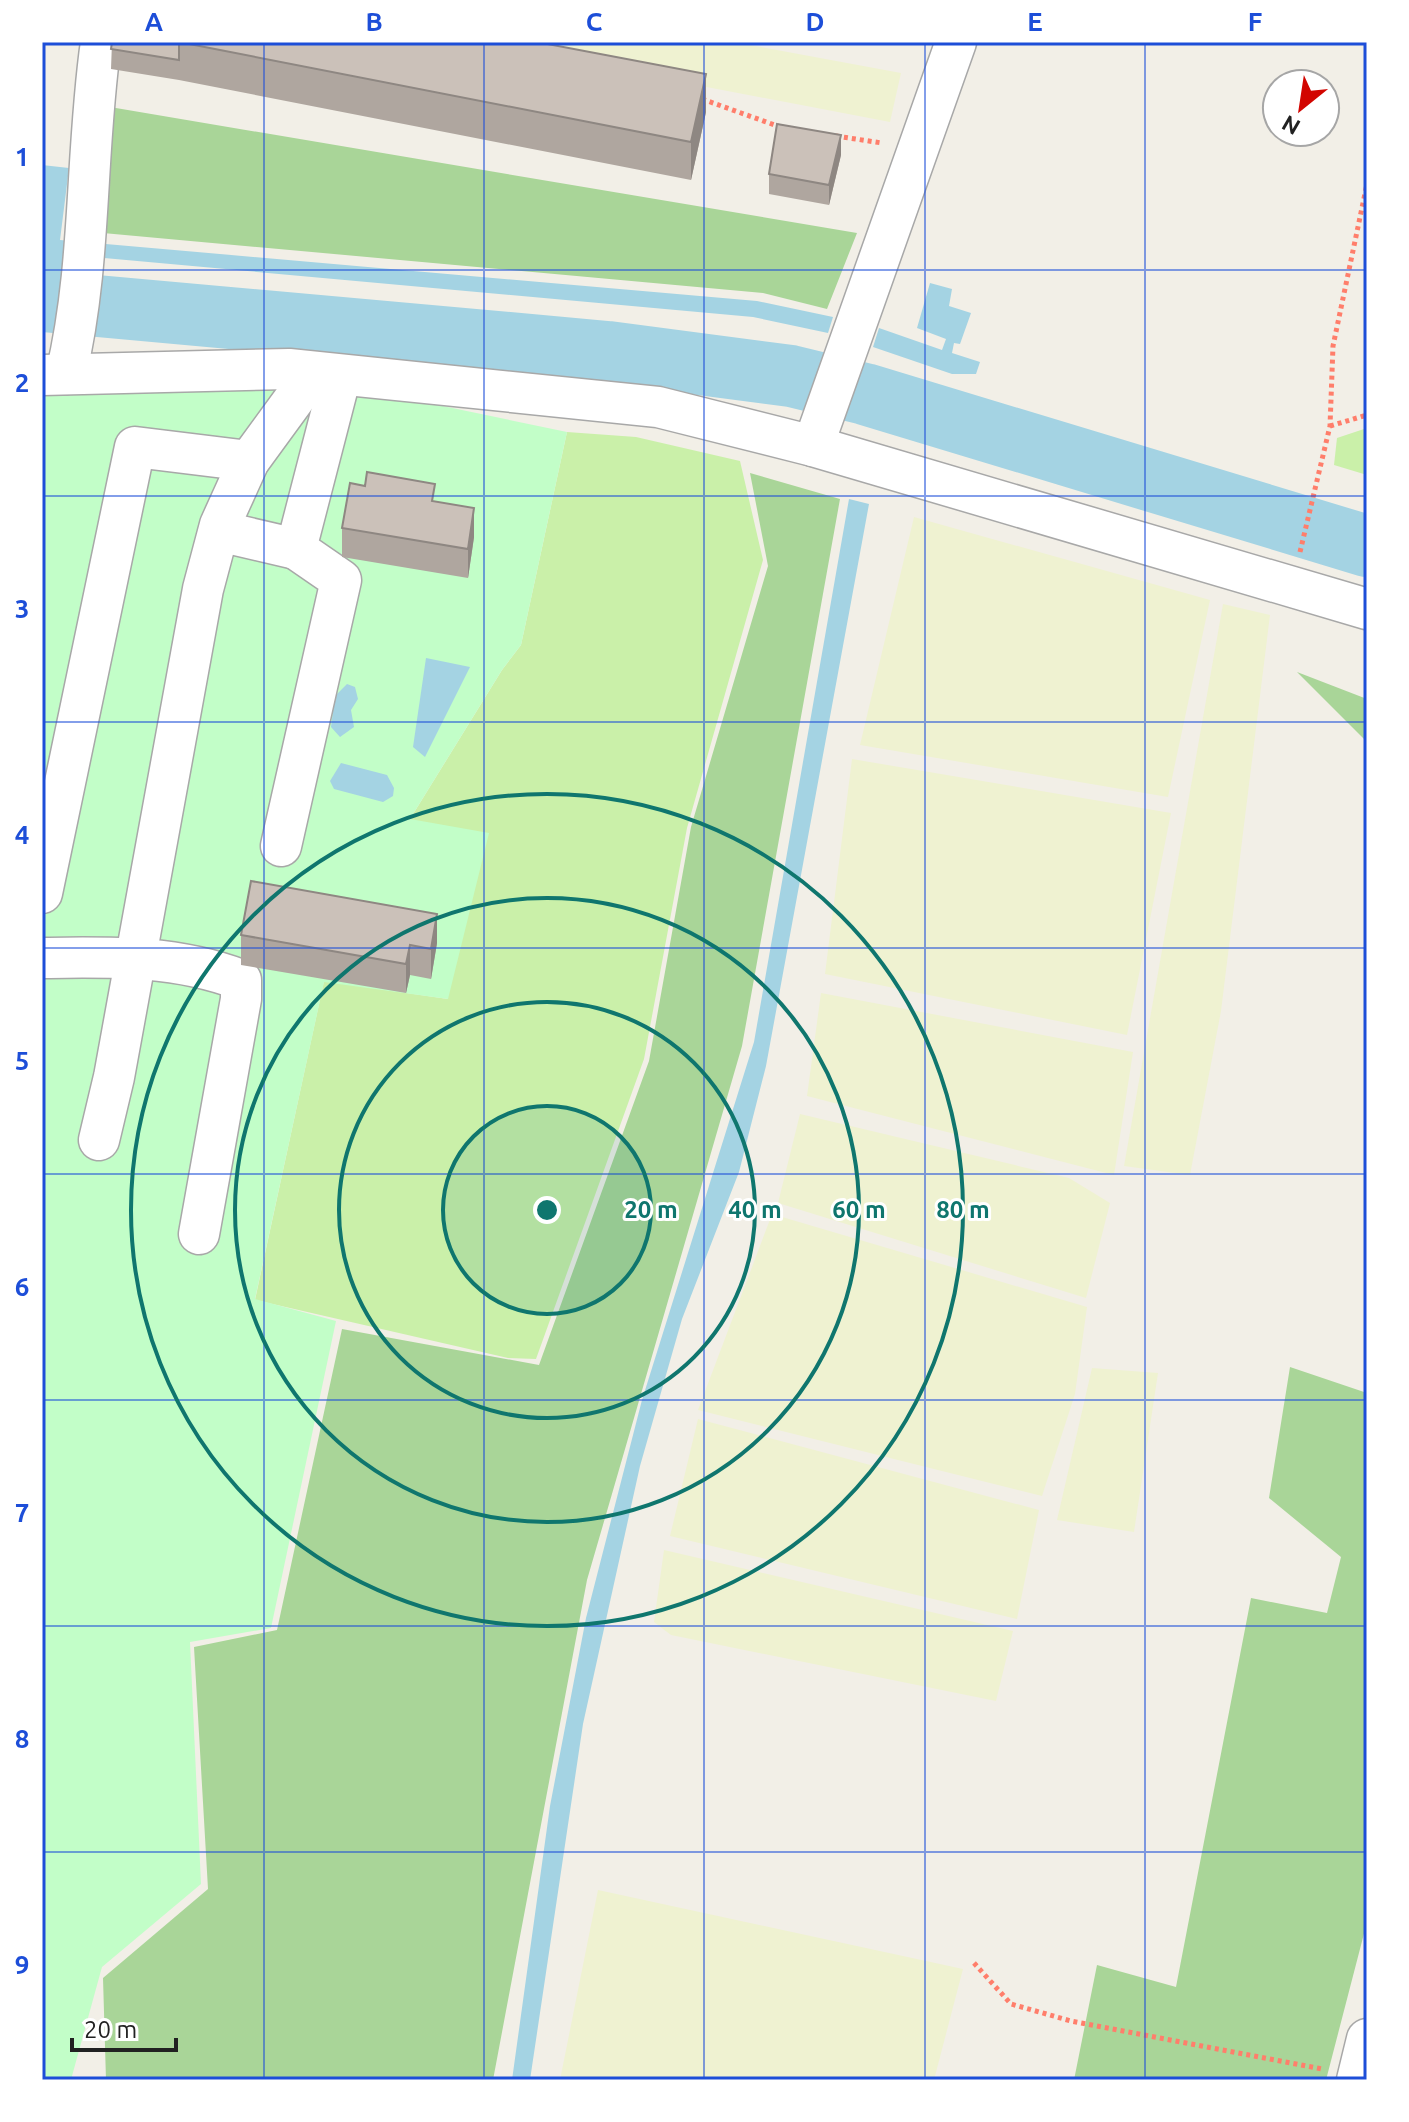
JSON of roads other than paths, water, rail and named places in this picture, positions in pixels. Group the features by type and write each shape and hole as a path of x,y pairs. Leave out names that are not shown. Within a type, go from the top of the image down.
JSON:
{"street":[{"path":"101,42 90,116 88,232 78,324 54,375 289,369 658,407 817,436 1367,609"},
{"path":"817,436 956,42"},
{"path":"99,1140 136,957 203,589 219,531 249,461 328,373"},
{"path":"296,549 328,373"},
{"path":"42,893 135,447 249,461"},
{"path":"219,531 296,549 341,580 281,846"},
{"path":"42,958 136,957 213,969 241,980 241,999 199,1234"}],"water":[{"path":"42,165 69,168 60,240 757,301 833,317 828,333 753,317 71,255 66,319 42,315"},
{"path":"930,283 952,289 949,306 971,313 960,344 954,343 952,353 980,362 976,374 952,374 873,347 879,328 942,350 946,339 917,328"},
{"path":"849,499 869,504 766,1066 739,1172 682,1319 640,1466 583,1724 530,2080 512,2080 550,1806 586,1618 642,1400 754,1042"},
{"path":"426,658 470,667 425,757 413,747"},
{"path":"347,684 355,687 358,699 351,710 354,727 340,737 331,727 335,696"},
{"path":"341,763 387,775 394,788 393,796 383,802 334,789 330,781"}],"waterway":[{"path":"42,301 608,352 791,376 865,394 1367,546"}]}
